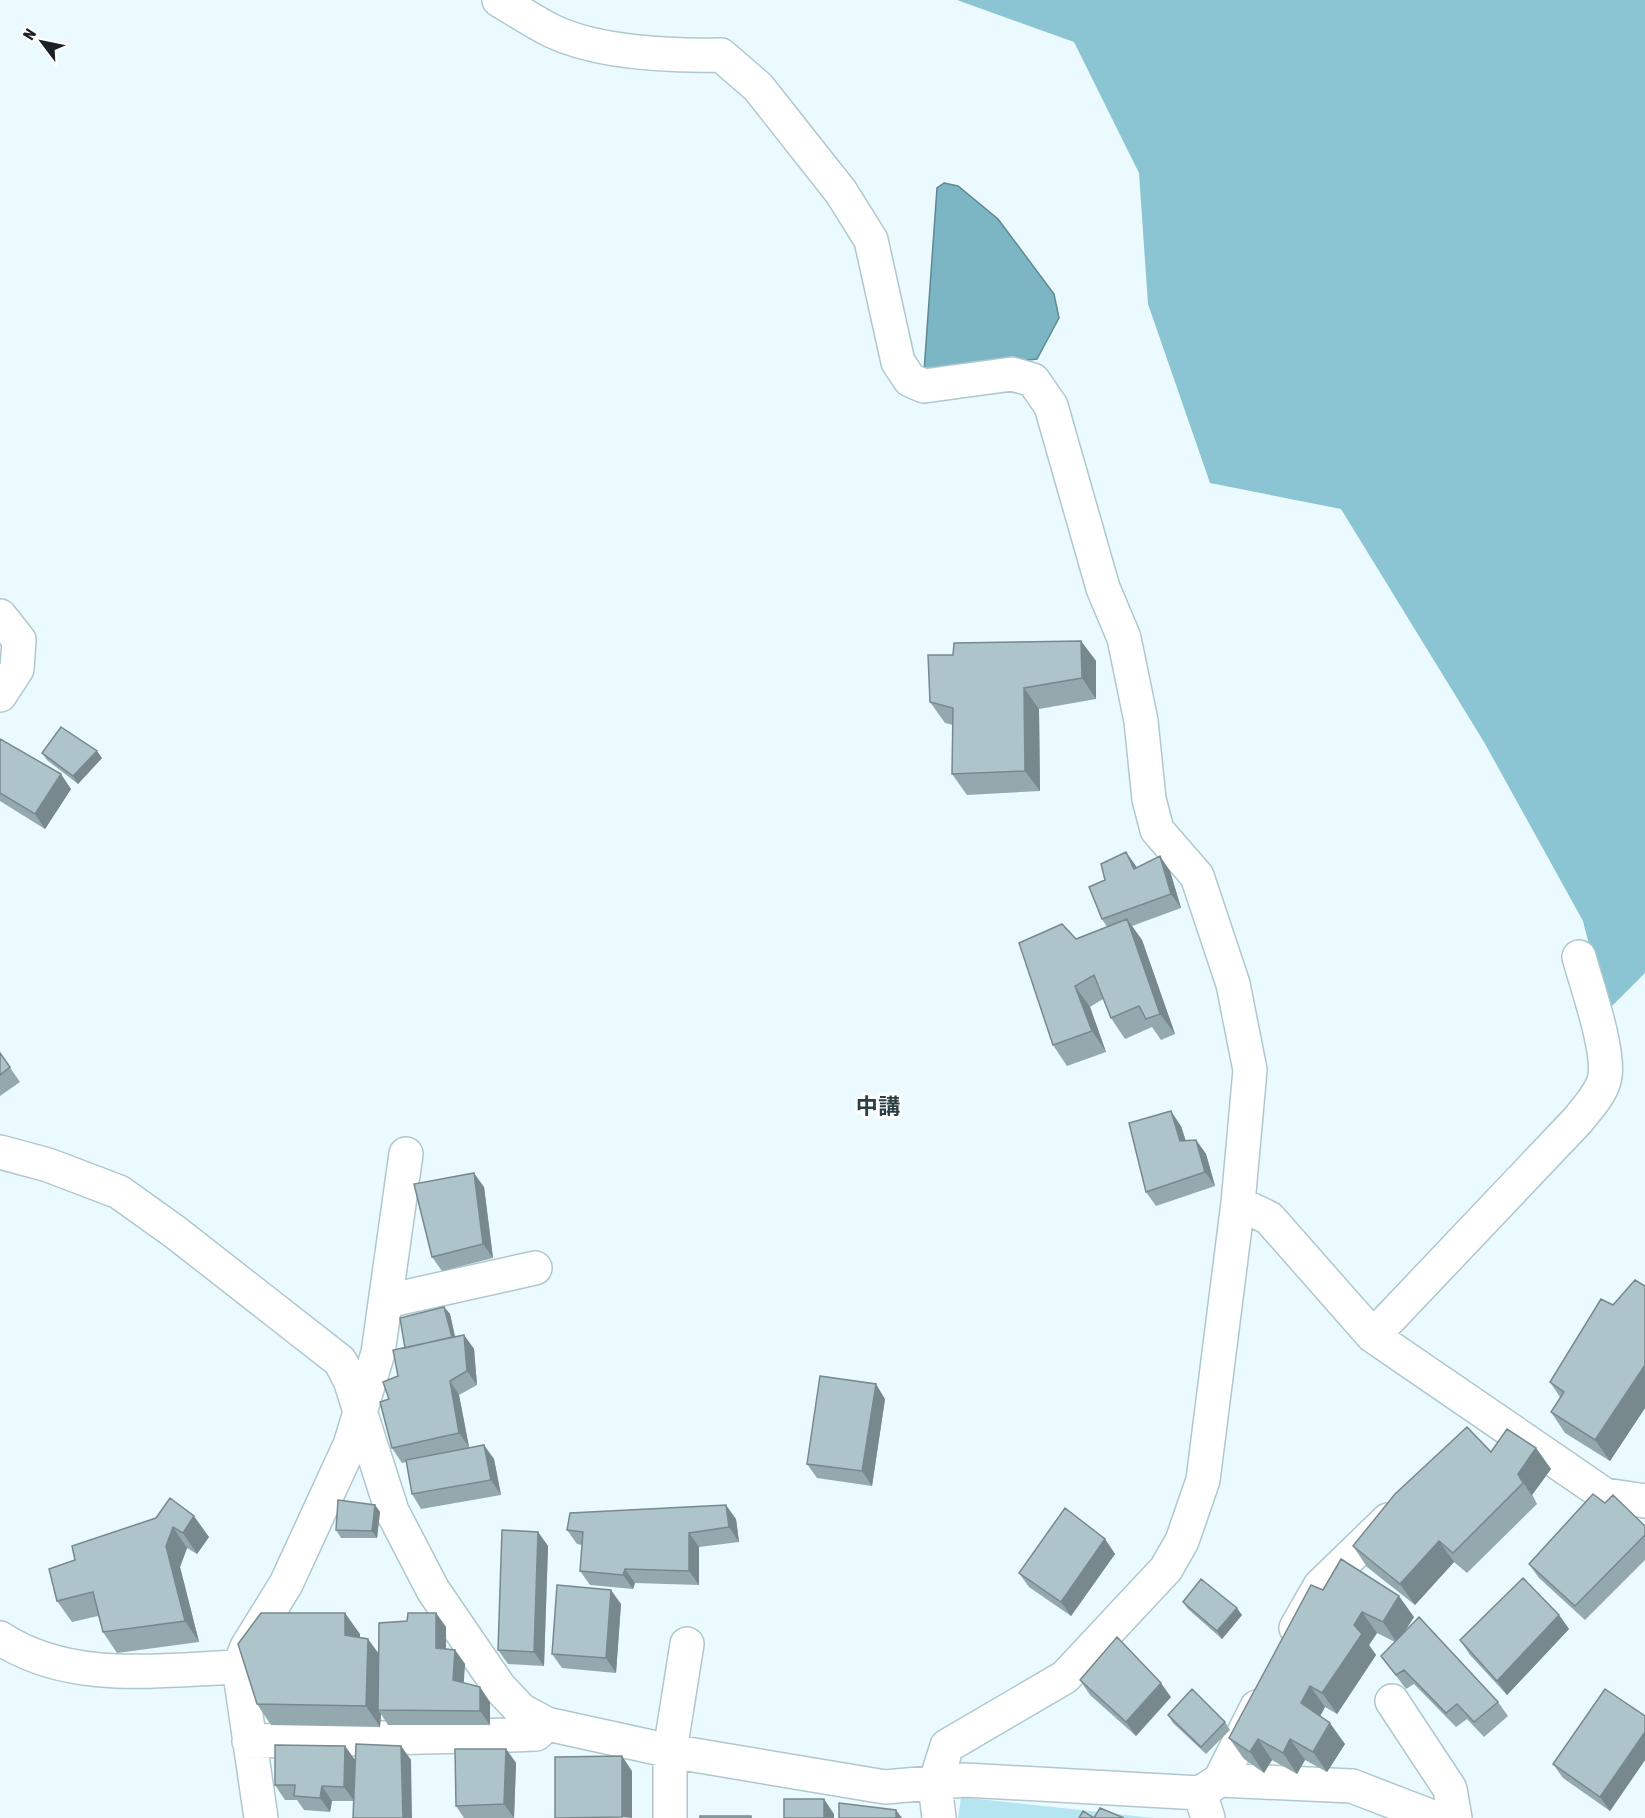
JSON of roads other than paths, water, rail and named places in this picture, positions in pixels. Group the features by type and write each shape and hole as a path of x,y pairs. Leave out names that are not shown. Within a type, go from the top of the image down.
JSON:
{"street":[{"path":"499,0 552,31 579,41 669,56 722,55 758,87 841,192 871,240 898,362 910,380 924,386 1012,374 1033,380 1051,406 1103,588 1125,638 1141,721 1149,799 1157,830 1197,876 1233,984 1250,1070 1238,1203 1203,1480 1182,1541 1167,1569 1065,1677 947,1746 935,1784 939,1818"},
{"path":"0,616 19,640 17,669 0,695"},
{"path":"1373,1336 1578,1120 1595,1098 1605,1077 1604,1053 1579,957"},
{"path":"0,1152 48,1165 119,1192 175,1232 340,1361 350,1380 392,1511 433,1590 500,1688 521,1710 547,1724 670,1751 885,1787 965,1780 1209,1797 1352,1786 1435,1818"},
{"path":"261,1818 238,1666 247,1647 286,1584 328,1498 350,1445 378,1353 406,1154"},
{"path":"1238,1203 1269,1218 1373,1336 1605,1495 1645,1501"},
{"path":"387,1301 535,1268"},
{"path":"1468,1443 1493,1419"},
{"path":"1284,1653 1320,1586 1411,1499"},
{"path":"0,1638 36,1658 109,1672 238,1666"},
{"path":"670,1818 670,1751 687,1644"},
{"path":"1209,1797 1268,1684"},
{"path":"1392,1701 1450,1790 1455,1818"},
{"path":"249,1741 520,1735 536,1734 547,1724"}],"district":[{"name":"中講","path":"878,1106"}]}
